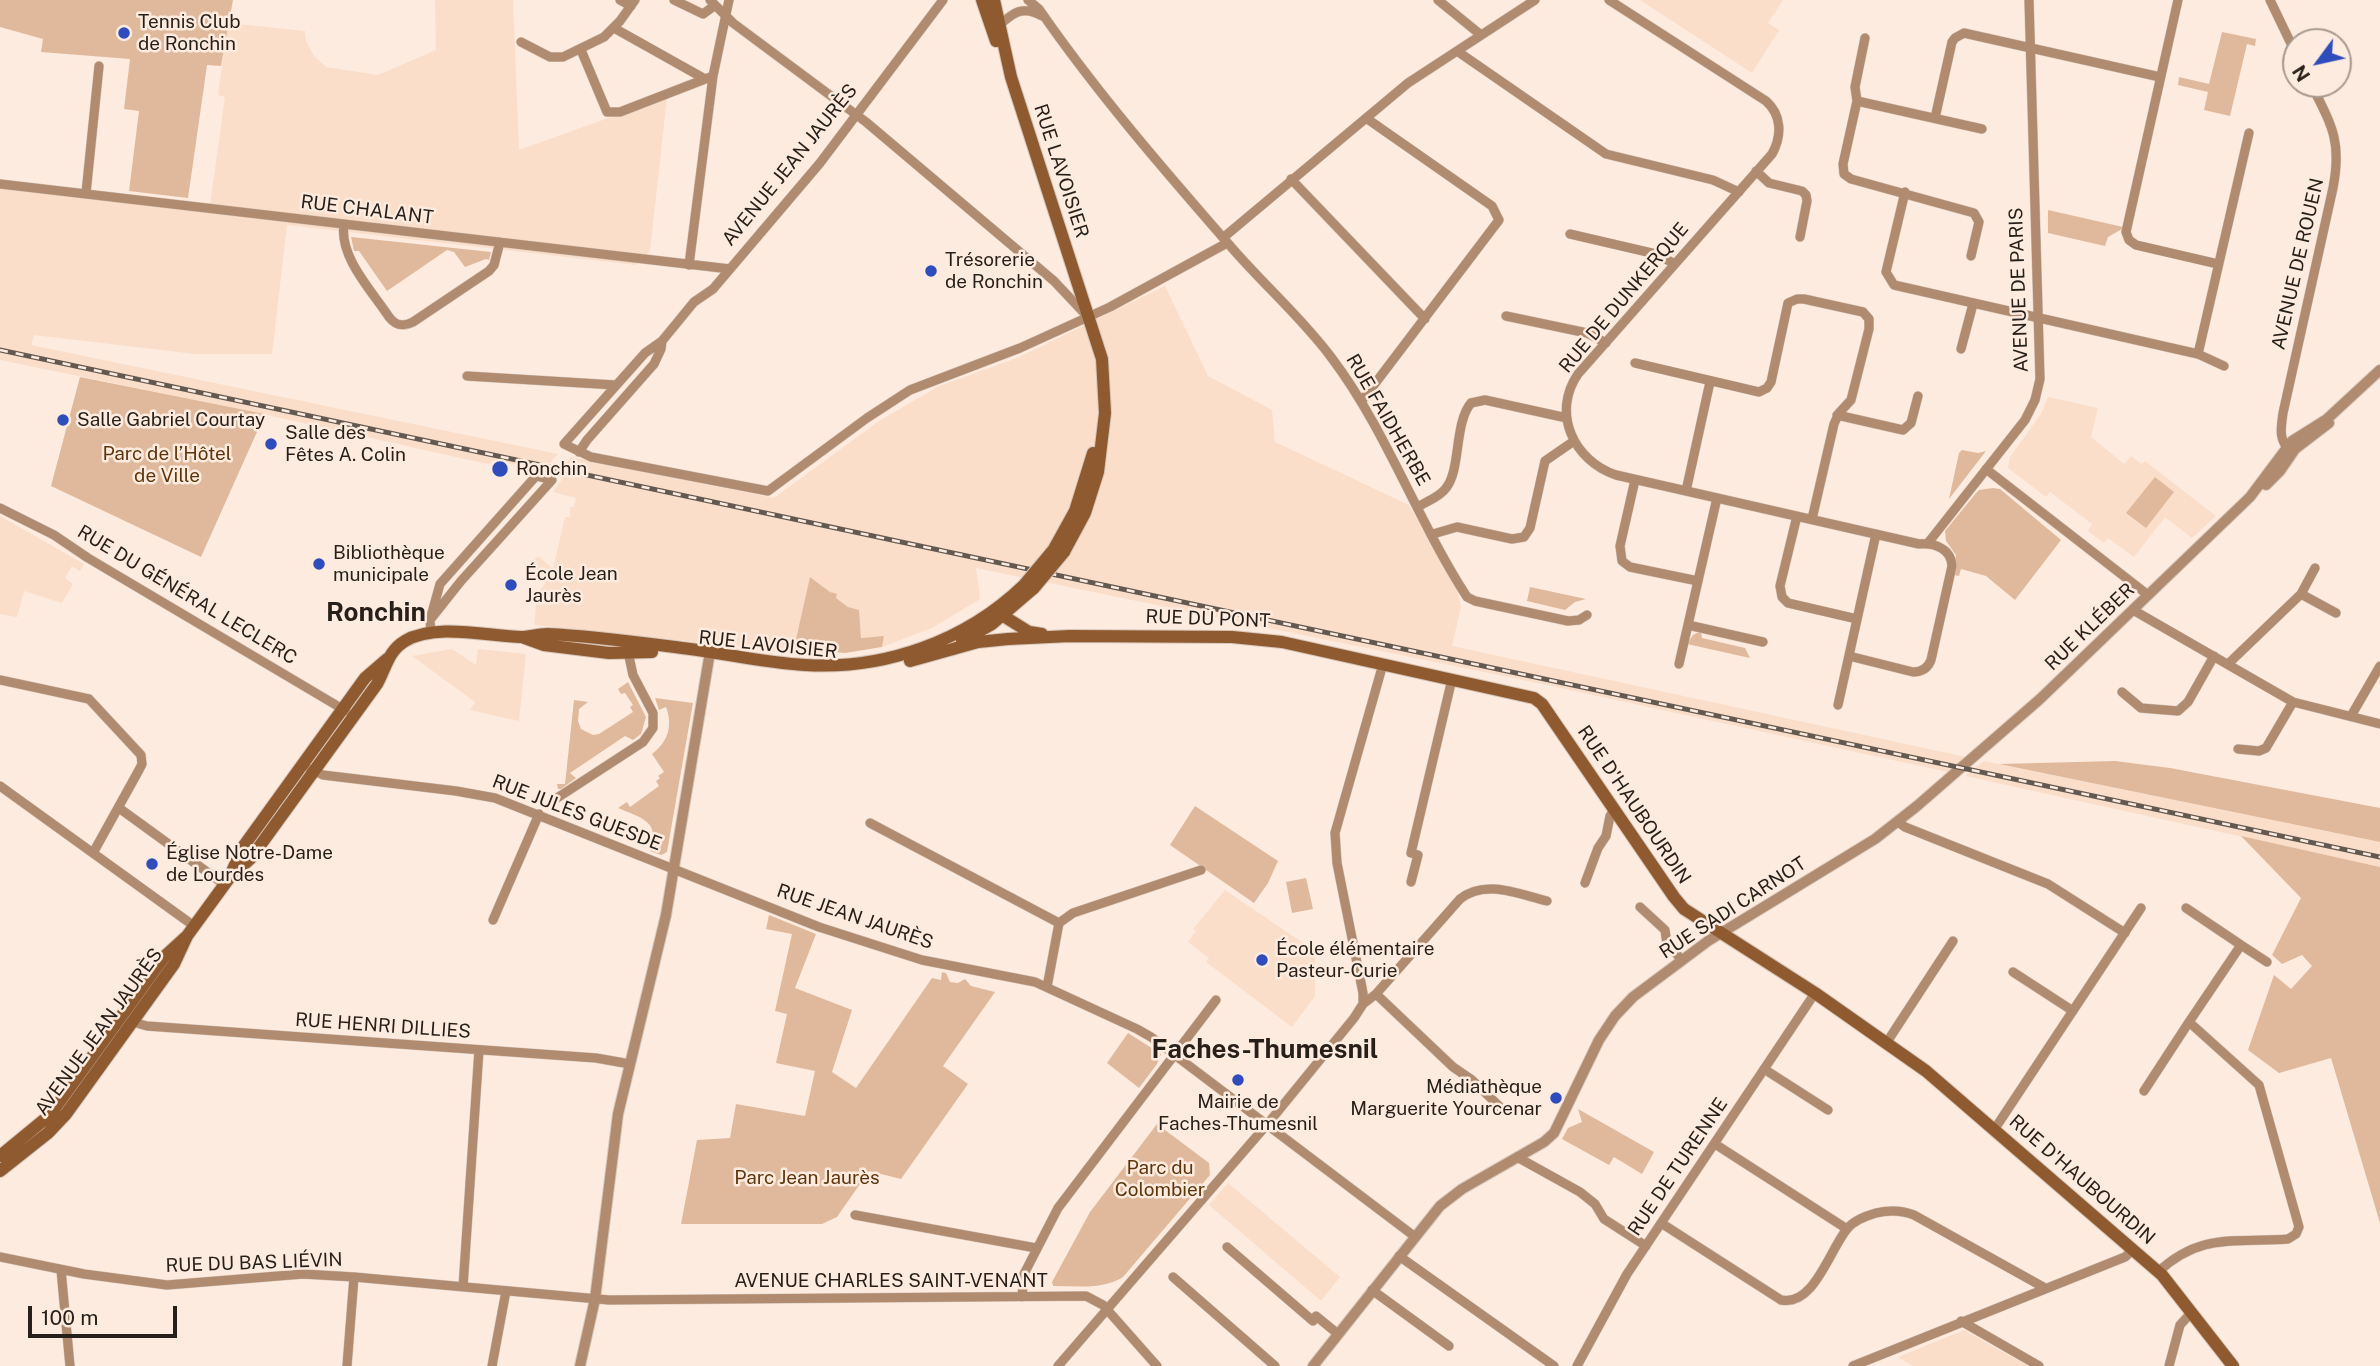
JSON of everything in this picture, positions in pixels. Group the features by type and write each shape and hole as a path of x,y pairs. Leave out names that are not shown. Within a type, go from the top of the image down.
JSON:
{"main road":[{"name":"RUE LAVOISIER","path":"982,0 997,29"},
{"name":"RUE LAVOISIER","path":"709,656 793,671 828,673 909,661 970,637 1028,589 1059,550 1090,498 1102,452 1105,413 1104,375 1099,344 1087,317 1011,77 997,29 994,0"},
{"name":"RUE LAVOISIER","path":"1059,550 1082,503 1091,463 1098,408 1096,373 1087,317"},
{"path":"1028,589 1023,608 1027,622 1036,631 1048,634"},
{"name":"RUE LAVOISIER","path":"431,627 466,633 522,637 544,645 609,653 627,647 641,651 808,665 893,657 926,648 998,615"},
{"path":"998,615 1001,626 1009,633 1026,639"},
{"name":"RUE DU PONT","path":"998,615 1029,632 1070,636"},
{"name":"AVENUE JEAN JAURÈS","path":"0,1171 57,1126 178,958 191,931 227,881 248,862 308,767 348,712 378,681 387,659 398,646 431,627"},
{"name":"RUE DU PONT","path":"909,661 978,642 1070,636 1252,638 1383,664"},
{"name":"RUE D'HAUBOURDIN","path":"1383,664 1524,694 1538,701 1677,902 1919,1064 2158,1272 2233,1366"},
{"name":"AVENUE JEAN JAURÈS","path":"0,1156 50,1115 164,957 191,931"}],"street":[{"path":"521,42 554,58 581,50 600,40 614,28 633,3 620,0"},
{"path":"674,0 703,14 712,3 724,17 857,114 1054,281 1087,317"},
{"path":"689,265 709,78 729,0"},
{"name":"RUE LAVOISIER","path":"988,0 997,29"},
{"name":"RUE FAIDHERBE","path":"1028,0 1036,6 1119,115 1226,240 1320,342 1361,402 1470,599 1568,621 1579,620 1587,615"},
{"path":"1438,0 1481,35"},
{"path":"579,452 591,457 768,491 909,390 1032,343 1087,317 1157,283 1226,240 1291,179 1408,83 1535,0"},
{"name":"RUE DE DUNKERQUE","path":"1609,0 1770,104 1777,116 1779,134 1772,154 1574,380 1566,404 1574,441 1596,467 1616,475 1919,544 1928,543"},
{"name":"AVENUE DE PARIS","path":"1928,543 2025,420 2038,393 2029,0"},
{"path":"2178,0 2126,232 2136,245 2218,264"},
{"path":"2270,0 2283,28"},
{"name":"AVENUE JEAN JAURÈS","path":"662,341 658,359 579,452 564,444 615,384 662,341 694,302 710,292 730,270 820,163 940,2"},
{"path":"997,29 1013,13 1023,9 1034,11 1046,19"},
{"path":"614,28 709,78"},
{"path":"1935,118 1955,38 1964,33 2160,77"},
{"path":"1865,38 1855,87 1857,101 1843,164 1844,174 1850,179 1969,210 1976,215 1979,222 1971,256"},
{"path":"581,50 607,111 620,112 709,78"},
{"path":"1457,51 1606,154 1713,180 1739,192"},
{"path":"86,193 99,66"},
{"name":"AVENUE DE ROUEN","path":"2289,450 2281,435 2283,413 2338,158 2334,133 2318,98"},
{"path":"1857,101 1982,129"},
{"path":"1361,402 1496,227 1498,216 1492,206 1366,118"},
{"path":"2198,354 2249,133"},
{"path":"1756,171 1769,183 1806,194 1800,237"},
{"path":"1291,179 1425,319"},
{"name":"RUE CHALANT","path":"0,184 730,270"},
{"path":"1905,192 1886,272 1894,285 2198,354 2224,366"},
{"path":"344,225 343,240 349,257 389,317 403,326 489,271 494,265 500,242"},
{"path":"1570,234 1656,254 1675,264"},
{"path":"1635,363 1756,392 1765,390 1771,382 1786,308 1794,300 1804,299 1863,312 1869,319 1869,328 1851,400 1837,415 1812,519"},
{"path":"1961,349 1973,304"},
{"path":"1506,316 1587,333 1606,343"},
{"name":"RUE KLÉBER","path":"1951,778 2040,699 2250,497 2299,435 2327,419 2380,370"},
{"path":"467,376 615,384"},
{"path":"1686,491 1710,382"},
{"path":"1837,415 1903,430 1911,423 1918,396"},
{"path":"1418,507 1440,494 1448,485 1464,416 1471,403 1485,400 1567,418"},
{"path":"1433,534 1457,527 1512,539 1524,537 1530,528 1545,461 1574,441"},
{"path":"1986,469 2148,595"},
{"path":"536,476 552,480 461,581 431,627 438,590 447,576 536,476"},
{"path":"1636,480 1620,546 1622,561 1630,567 1698,581"},
{"path":"1679,664 1717,498"},
{"name":"RUE DU GÉNÉRAL LECLERC","path":"0,508 54,535 88,558 348,712"},
{"path":"1797,516 1780,586 1782,597 1788,603 1857,619"},
{"path":"1838,705 1876,534"},
{"path":"1849,656 1913,672 1928,666 1952,563 1946,551 1928,543"},
{"path":"2228,664 2301,594 2315,568"},
{"path":"2301,594 2336,614"},
{"path":"2133,610 2293,702 2380,724"},
{"path":"1688,625 1763,642"},
{"path":"557,798 643,742 653,728 653,713 633,675 627,647"},
{"path":"580,1366 595,1299 615,1130 666,915 709,656"},
{"path":"2122,692 2141,708 2178,711 2188,702 2214,656"},
{"path":"1363,1004 1337,863 1335,833 1383,664"},
{"path":"2351,716 2380,666"},
{"path":"1412,882 1418,855 1410,853 1452,679"},
{"path":"0,680 89,699 141,755 142,764 93,853"},
{"path":"2238,749 2259,751 2266,747 2293,702"},
{"name":"RUE JULES GUESDE","path":"308,767 323,775 480,794 539,814 674,869"},
{"name":"RUE SADI CARNOT","path":"1313,1366 1431,1215 1455,1194 1548,1139 1556,1130 1599,1040 1615,1016 1633,998 1722,932 1875,839 1951,778"},
{"path":"0,786 93,853 191,931"},
{"path":"118,808 227,881"},
{"path":"1585,883 1614,811"},
{"path":"493,920 539,814"},
{"path":"1898,822 2048,884 2124,933"},
{"path":"870,823 1059,923"},
{"name":"RUE JEAN JAURÈS","path":"674,869 819,928 916,959 1035,982 1137,1029 1414,1236"},
{"path":"1047,987 1059,923 1073,913 1201,870"},
{"path":"1058,1366 1267,1125 1363,1004 1376,994 1460,899 1471,890 1491,888 1547,901"},
{"path":"1640,907 1665,930 1667,944 1682,960"},
{"path":"1994,1129 2141,908"},
{"path":"2186,908 2267,961"},
{"path":"1887,1042 1952,941"},
{"path":"2144,1091 2241,944"},
{"path":"2013,972 2073,1011"},
{"name":"RUE DE TURENNE","path":"1577,1366 1623,1281 1815,993"},
{"path":"1376,994 1500,1107"},
{"path":"1022,1297 1023,1277 1058,1208 1216,1000"},
{"name":"RUE HENRI DILLIES","path":"133,1022 147,1026 596,1058 630,1064"},
{"path":"2158,1272 2185,1251 2198,1245 2288,1238 2296,1234 2299,1227 2259,1085 2189,1022"},
{"path":"463,1287 479,1050"},
{"path":"1764,1069 1828,1110"},
{"path":"1714,1144 1847,1229"},
{"path":"1517,1157 1584,1195 1595,1204 1604,1219 1646,1246"},
{"path":"1661,1223 1781,1300 1797,1299 1808,1290 1847,1229 1855,1222 1875,1213 1890,1211 1909,1213 2045,1288"},
{"path":"855,1215 1036,1248"},
{"path":"1227,1247 1312,1321 1317,1317 1338,1334"},
{"path":"1853,1366 2125,1257 2133,1250"},
{"path":"1399,1256 1554,1366"},
{"name":"RUE DU BAS LIÉVIN","path":"0,1257 61,1270 167,1285 303,1274 595,1299"},
{"path":"61,1270 70,1366"},
{"path":"347,1366 354,1277"},
{"path":"1173,1278 1275,1366"},
{"path":"1372,1290 1449,1346"},
{"path":"492,1366 506,1291"},
{"name":"AVENUE CHARLES SAINT-VENANT","path":"595,1299 847,1300 1086,1296 1107,1309 1157,1366"},
{"path":"2169,1366 2180,1325 2192,1312"},
{"path":"1961,1321 2039,1366"}],"shaded area":[{"path":"435,0 513,0 519,150 667,97 650,251 636,265 287,225 272,354 195,354 34,335 31,345 558,454 542,472 513,464 492,461 491,464 483,463 245,410 0,360 0,179 210,205 225,97 218,95 228,23 305,31 306,41 314,56 326,67 378,75 436,50"},
{"path":"1640,0 1783,0 1768,23 1779,30 1752,73"},
{"path":"1165,286 1208,376 1272,410 1275,442 1409,505 1458,593 1461,607 1452,646 1966,757 1948,772 1542,684 976,568 980,599 932,628 882,647 883,637 861,638 858,610 848,607 810,578 794,648 782,651 534,625 537,593 546,583 528,567 538,556 553,569 565,517 570,517 570,507 574,507 576,498 553,492 563,478 556,476 571,457 774,498 879,421 939,386 1017,358"},
{"path":"2048,397 2098,408 2091,437 2124,464 2131,456 2142,464 2145,461 2216,516 2192,538 2165,517 2134,557 2108,538 2104,543 2088,531 2092,524 2050,492 2046,497 2008,468 2010,457 2041,414"},
{"path":"0,516 84,564 80,571 72,566 65,578 73,584 62,603 24,591 17,617 0,614"},
{"path":"452,649 476,665 478,649 526,654 519,721 470,710 475,702 412,656"},
{"path":"1984,761 2380,842 2380,867 1965,776"},
{"name":"École élémentaire Pasteur-Curie","path":"1225,890 1315,951 1315,996 1292,1027 1206,962 1209,958 1188,942 1196,931 1193,929"},
{"path":"1228,1183 1340,1277 1321,1301 1209,1205"},
{"path":"1964,1330 2028,1366 1913,1366 1898,1357"}],"green space":[{"path":"0,0 233,0 221,66 207,65 188,198 129,191 139,111 124,109 130,59 41,52 43,39 0,27"},
{"path":"2222,32 2256,39 2255,46 2247,44 2230,116 2204,110 2208,92 2178,85 2179,77 2209,84"},
{"path":"2048,210 2123,227 2108,237 2105,246 2048,233"},
{"path":"351,237 491,252 489,260 465,267 454,252 447,250 387,291 359,251 354,251"},
{"name":"Parc de l’Hôtel de Ville","path":"80,377 265,414 201,557 51,486"},
{"path":"1962,450 1978,453 1986,451 1949,499 1959,453"},
{"path":"2155,477 2174,492 2146,528 2126,513"},
{"path":"1993,488 2000,489 2061,540 2015,600 1986,576 1961,569 1959,576 1954,575 1956,555 1946,541 1945,531 1976,493"},
{"path":"810,577 837,594 836,598 848,607 859,610 861,638 884,636 882,647 845,653 794,648"},
{"path":"1530,587 1586,599 1575,602 1565,610 1527,601"},
{"path":"1701,631 1702,638 1745,648 1750,658 1687,644 1693,635"},
{"path":"628,682 646,717 641,734 633,740 625,736 570,773 576,778 558,789 557,784 565,784 574,700 588,702 579,709 578,721 581,729 593,735 599,734 633,712 630,707 633,705 625,693 621,694 618,689"},
{"path":"655,698 693,703 667,852 661,855 650,851 653,833 647,822 618,808 627,802 630,807 659,786 656,781 664,772 652,754 665,739 669,721 666,707 659,710"},
{"path":"2115,761 2170,768 2380,808 2380,842 1999,764"},
{"path":"1195,806 1278,861 1268,883 1254,903 1170,845"},
{"path":"2241,836 2380,867 2380,1223 2331,1058 2279,1073 2248,1050 2274,975 2291,989 2312,966 2302,955 2282,964 2272,955 2301,898"},
{"path":"1306,878 1313,909 1292,913 1286,882"},
{"name":"Parc Jean Jaurès","path":"769,915 816,934 795,988 852,1010 832,1072 856,1088 932,978 941,980 942,972 946,973 950,982 958,983 965,979 971,986 995,992 943,1066 968,1084 901,1179 869,1171 837,1217 822,1224 681,1224 697,1140 730,1138 736,1104 805,1116 815,1071 776,1063 787,1014 775,1011 792,934 766,929"},
{"path":"1128,1033 1161,1054 1139,1088 1107,1063"},
{"path":"1578,1109 1654,1152 1642,1174 1614,1157 1609,1165 1562,1139 1568,1128 1582,1122"},
{"name":"Parc du Colombier","path":"1157,1124 1209,1163 1210,1175 1123,1277 1098,1286 1053,1286 1052,1282 1090,1212"}],"railway":[{"path":"0,350 2380,857"}],"place":[{"name":"Tennis Club de Ronchin","path":"124,33"},
{"name":"Trésorerie de Ronchin","path":"931,271"},
{"name":"Salle Gabriel Courtay","path":"63,420"},
{"name":"Salle des Fêtes A. Colin","path":"271,444"},
{"name":"Ronchin","path":"500,469"},
{"name":"Bibliothèque municipale","path":"319,564"},
{"name":"École Jean Jaurès","path":"511,585"},
{"name":"Église Notre-Dame de Lourdes","path":"152,864"},
{"name":"École élémentaire Pasteur-Curie","path":"1262,960"},
{"name":"Mairie de Faches-Thumesnil","path":"1238,1080"},
{"name":"Médiathèque Marguerite Yourcenar","path":"1556,1098"}],"district":[{"name":"Ronchin","path":"376,613"},
{"name":"Faches-Thumesnil","path":"1265,1050"}]}
